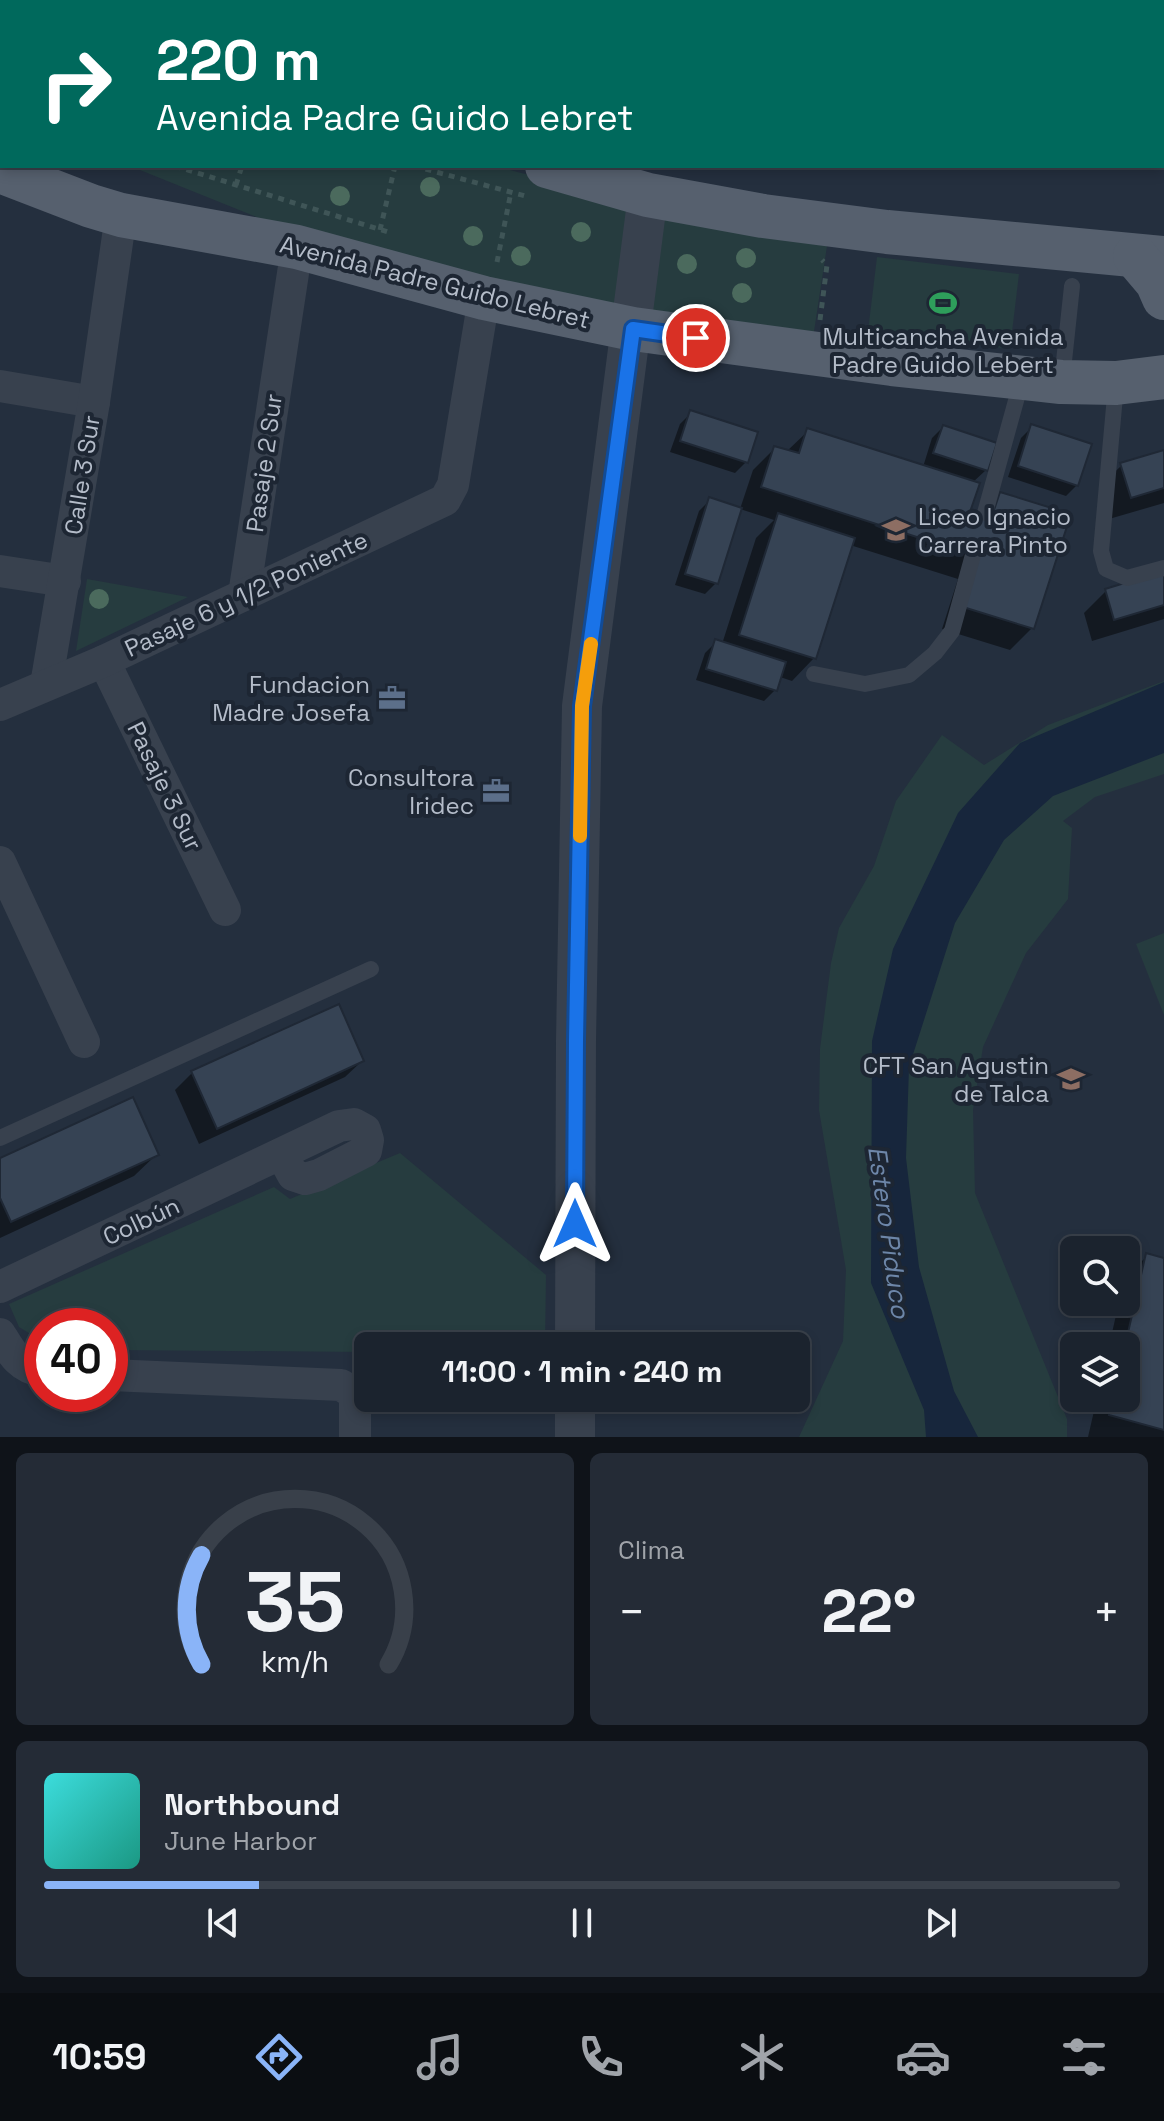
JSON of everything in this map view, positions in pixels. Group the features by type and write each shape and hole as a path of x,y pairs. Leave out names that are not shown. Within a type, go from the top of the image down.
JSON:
{"main road":[{"name":"Avenida Padre Guido Lebret","path":"0,171 106,211 297,247 494,271 633,329 892,364 1042,380 1116,383 1164,377"},
{"path":"543,183 648,195 763,216 887,232 1149,257 1164,298"},
{"path":"0,198 58,214 106,211"}],"street":[{"path":"575,1332 582,706 648,195"},
{"name":"Calle 3 Sur","path":"46,685 94,402 106,211"},
{"name":"Pasaje 2 Sur","path":"244,595 297,247"},
{"name":"Pasaje 6 y 1/2 Poniente","path":"46,685 104,661 445,500 453,485 494,271"},
{"path":"0,386 94,402"},
{"path":"0,571 65,581"},
{"name":"Pasaje 3 Sur","path":"104,661 225,910"},
{"path":"0,705 46,685"},
{"path":"0,862 84,1042"},
{"name":"Colbún","path":"0,1287 282,1155"},
{"path":"1,1339 17,1361 24,1364"},
{"path":"128,1376 341,1385 355,1394 355,1437"},
{"path":"575,1412 575,1437"}],"lane":[{"path":"985,513 1042,380 1072,286"},
{"path":"1116,383 1101,551 1106,569 1127,578 1164,568"},
{"path":"814,674 865,684 909,675 935,653 952,631 973,555"},
{"path":"0,1138 371,969"}],"path":[{"path":"181,168 393,234"},
{"path":"236,185 241,168"},
{"path":"380,230 395,168"},
{"path":"421,168 511,192 543,183"},
{"path":"494,271 511,192"},
{"path":"819,329 827,265 820,257"}],"green space":[{"path":"135,168 503,168 663,210 829,233 813,338 622,311 299,234"},
{"name":"Multicancha Avenida Padre Guido Lebert","path":"877,257 1019,274 1010,349 868,331"},
{"path":"87,579 188,597 76,651"},
{"path":"1164,681 1164,774 1095,797 1063,821 1072,828 1068,899 1026,953 983,1047 973,1110 975,1193 1060,1402 1060,1412 1064,1412 1067,1419 1067,1437 799,1437 843,1341 846,1270 819,1110 820,1049 831,963 839,928 874,866 896,801 942,735 984,765 1048,725"},
{"path":"1164,933 1164,1015 1136,944"},
{"path":"400,1153 546,1275 545,1332 354,1332 354,1352 128,1350 128,1308 24,1308 24,1330 19,1327 9,1304 274,1187 290,1199"}],"water":[{"name":"Estero Piduco","path":"1164,682 1164,753 1053,796 1004,840 955,923 909,1067 906,1158 919,1267 954,1391 978,1437 926,1437 924,1410 871,1283 872,1041 893,949 958,813 1020,743"}],"building":[{"path":"690,410 758,432 748,463 680,441"},
{"path":"1031,424 1092,444 1078,486 1018,466"},
{"path":"943,425 997,443 988,471 933,453"},
{"path":"807,428 980,483 971,509 992,516 1000,492 1071,514 1034,629 963,607 979,557 761,487 774,446 799,453"},
{"path":"1164,450 1164,488 1131,498 1120,463"},
{"path":"709,497 742,508 718,584 685,574"},
{"path":"778,513 855,538 816,659 739,635"},
{"path":"1164,571 1164,605 1114,620 1105,589"},
{"path":"715,639 786,662 777,691 706,669"},
{"path":"339,1004 364,1061 217,1129 191,1071"},
{"path":"133,1097 159,1155 11,1222 0,1198 0,1158"},
{"path":"1146,1253 1164,1258 1164,1430 1109,1415 1110,1412 1140,1412 1140,1332 1128,1332 1132,1316 1140,1316 1140,1280"}],"slow traffic":[{"path":"580,836 582,706 591,644"}],"place":[{"name":"Multicancha Avenida Padre Guido Lebert","path":"943,303"},
{"name":"Liceo Ignacio Carrera Pinto","path":"896,530"},
{"name":"Fundacion Madre Josefa","path":"392,698"},
{"name":"Consultora Iridec","path":"496,791"},
{"name":"CFT San Agustin de Talca","path":"1071,1079"}],"route":[{"path":"575,1224 582,706 623,401 633,329 696,338"}]}
